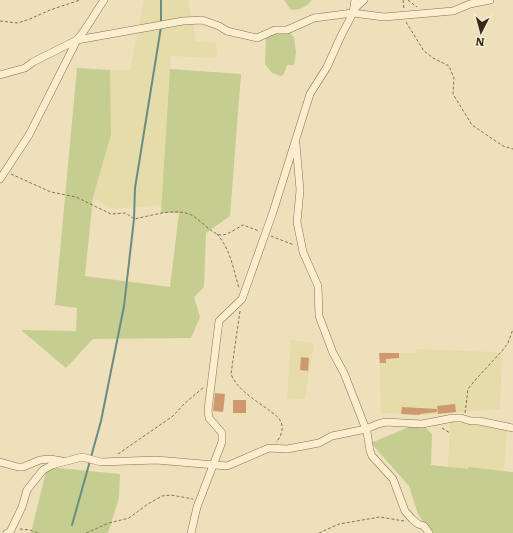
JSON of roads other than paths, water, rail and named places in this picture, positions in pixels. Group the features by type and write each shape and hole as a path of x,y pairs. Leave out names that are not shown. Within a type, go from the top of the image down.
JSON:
{"street":[{"path":"0,179 29,135 77,40 86,30 104,0"},
{"path":"354,11 355,0"},
{"path":"191,533 200,500 222,442 222,433 209,418 208,410 219,321 242,299 265,234 310,94 327,67 354,11 364,0"},
{"path":"0,75 25,68 33,62 77,40 183,21 202,20 219,26 227,31 257,38 275,30 287,30 314,18 354,11 384,17 454,11 470,4 490,0"},
{"path":"296,140 300,190 297,222 302,248 318,286 319,316 333,353 344,373 366,430 372,456 393,479 405,511 418,524 424,526 429,533"},
{"path":"8,532 22,507 27,490 43,470 52,464 82,457 101,462 156,460 227,466 269,448 300,447 319,443 332,436 366,430 386,422 422,424 461,418 513,428"},
{"path":"0,462 23,467 40,460 50,459 64,461"}],"waterway":[{"path":"161,0 161,23"},
{"path":"91,457 101,421 124,306 134,219 135,188 161,27"},
{"path":"72,525 90,461"}]}
